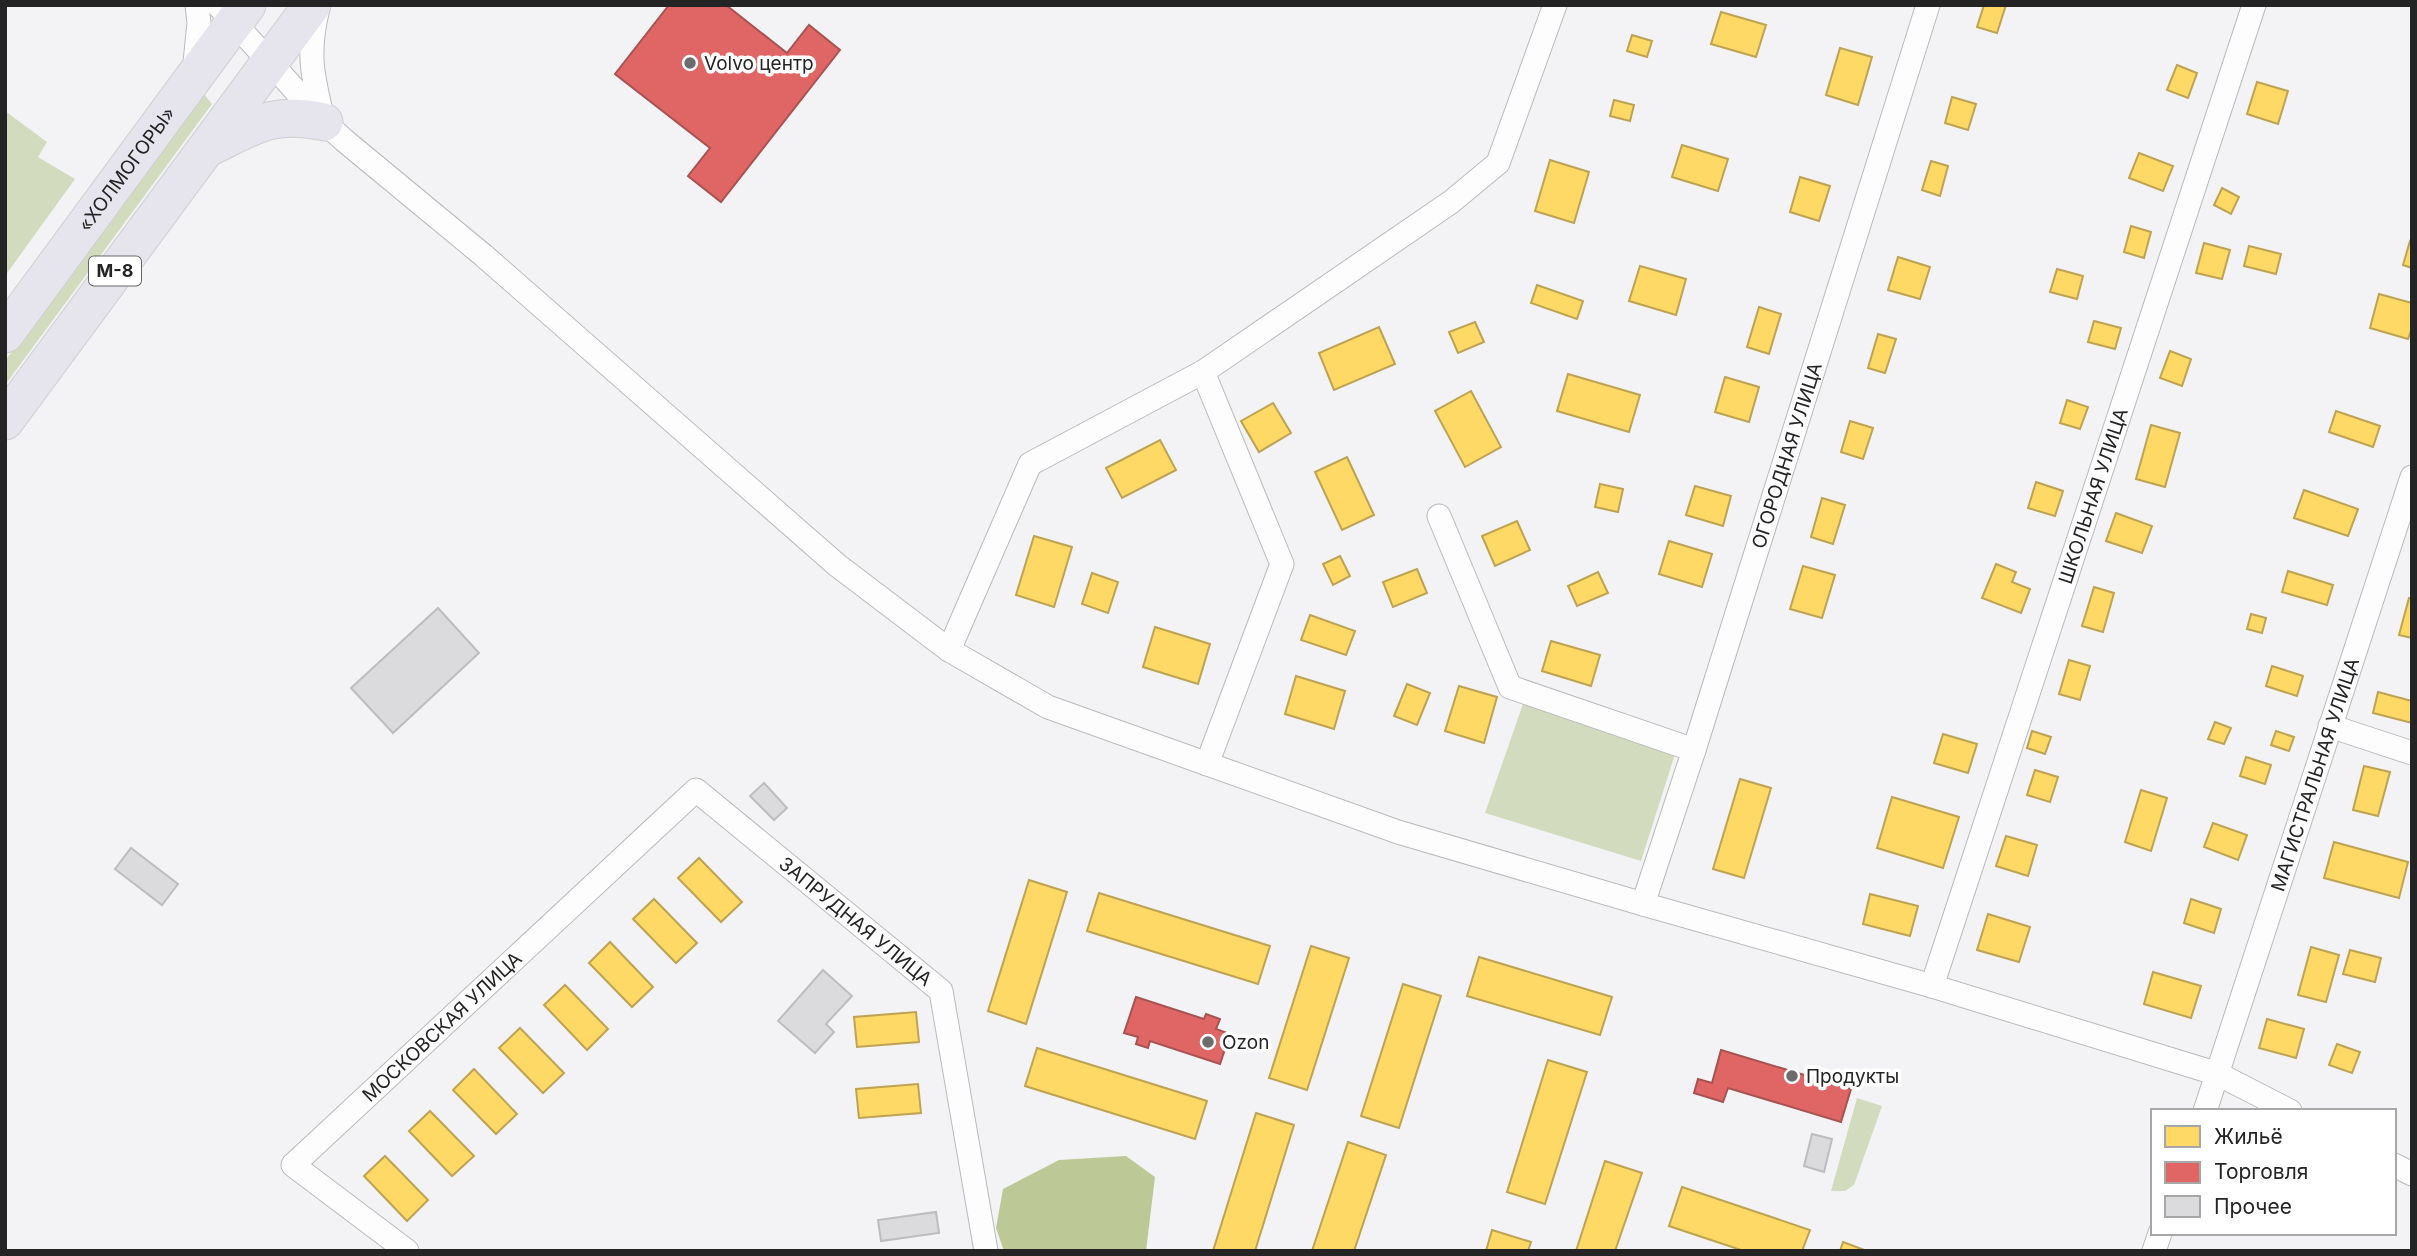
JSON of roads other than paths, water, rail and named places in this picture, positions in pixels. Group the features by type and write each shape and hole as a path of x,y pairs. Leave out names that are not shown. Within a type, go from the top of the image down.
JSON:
{"highway":[{"name":"М-8","path":"5,421 312,5"},
{"name":"«ХОЛМОГОРЫ»","path":"5,334 192,77 233,11"},
{"path":"203,150 256,125 280,117 299,117 324,122"}],"street":[{"path":"192,77 200,23 197,5"},
{"path":"319,5 310,50 312,72 324,122"},
{"path":"949,650 1030,464 1203,372 1451,202 1499,163 1555,5"},
{"name":"ОГОРОДНАЯ УЛИЦА","path":"1643,904 1928,5"},
{"name":"ШКОЛЬНАЯ УЛИЦА","path":"1932,986 2254,5"},
{"path":"233,11 269,62 324,122 483,255 837,565 949,650 1048,707 1398,832 1932,986 2218,1074 2286,1109"},
{"path":"1203,372 1282,564 1207,764"},
{"name":"МАГИСТРАЛЬНАЯ УЛИЦА","path":"2206,1109 2412,477"},
{"path":"1439,516 1510,687 1694,750"},
{"path":"2330,726 2412,753"},
{"name":"МОСКОВСКАЯ УЛИЦА","path":"407,1251 293,1165 696,790"},
{"name":"ЗАПРУДНАЯ УЛИЦА","path":"696,790 940,991 986,1251"},
{"path":"2396,1166 2412,1174"}],"place":[{"name":"Volvo центр","path":"690,63"},
{"name":"Ozon","path":"1208,1042"},
{"name":"Продукты","path":"1792,1076"}]}
